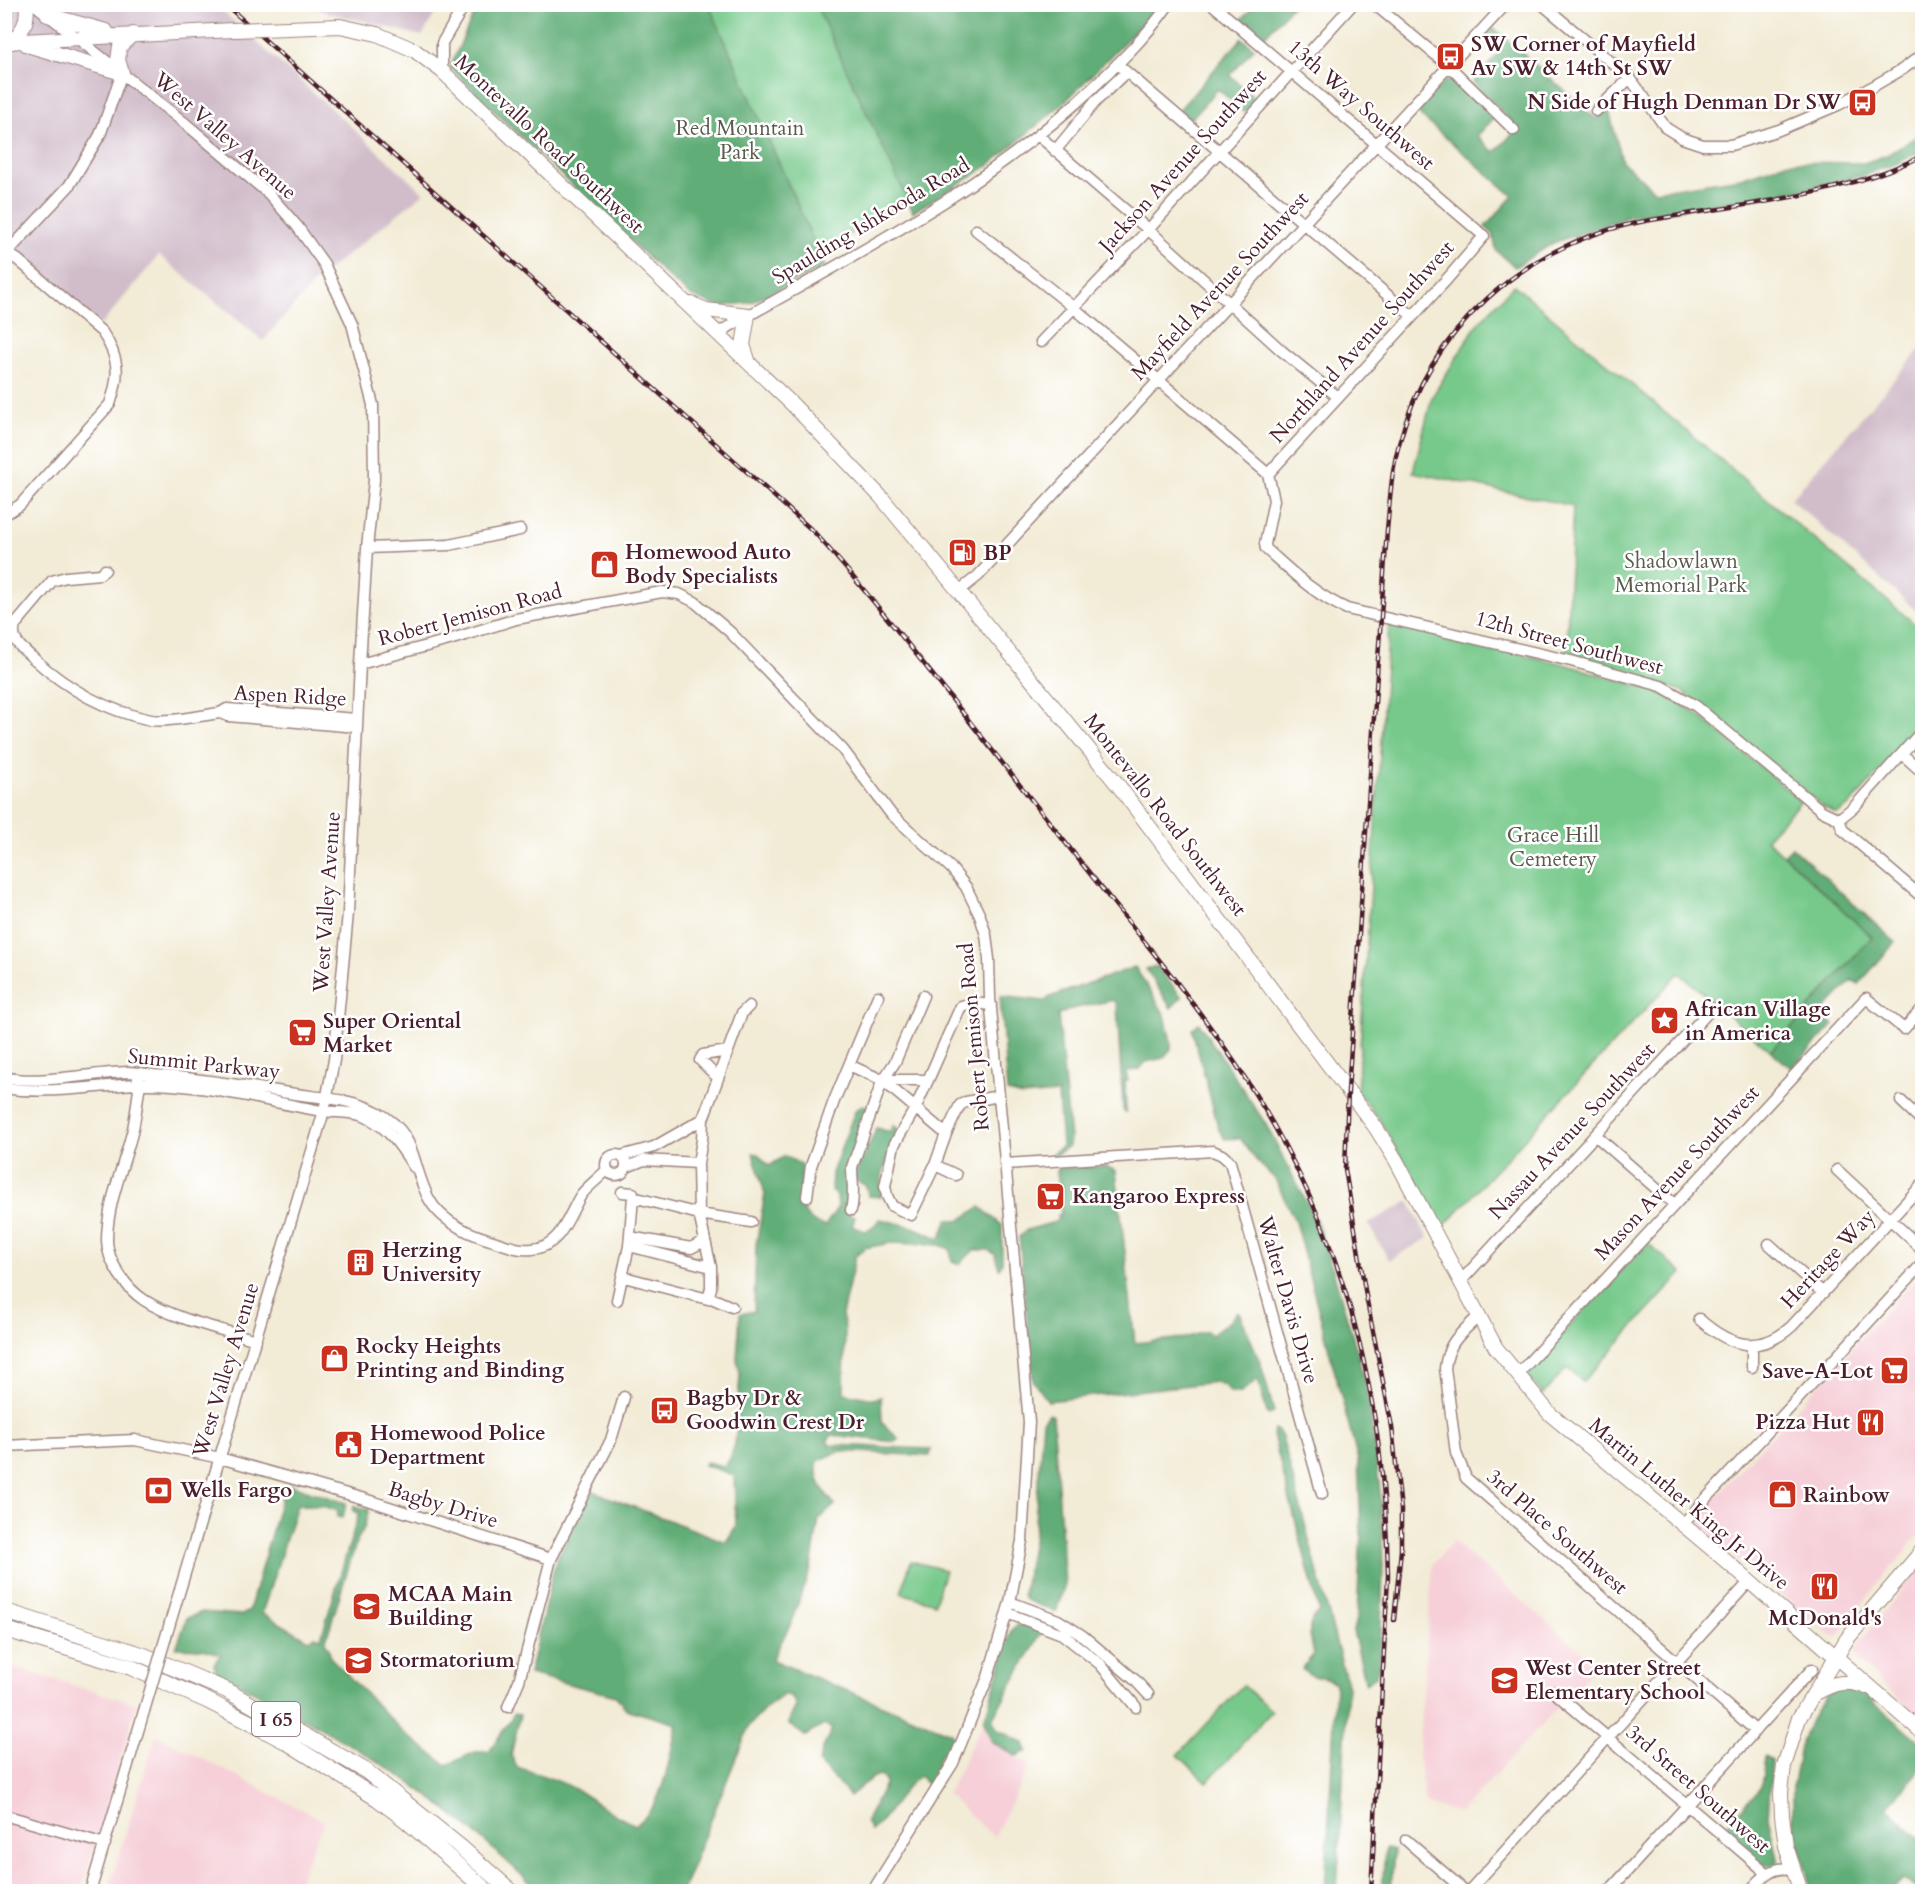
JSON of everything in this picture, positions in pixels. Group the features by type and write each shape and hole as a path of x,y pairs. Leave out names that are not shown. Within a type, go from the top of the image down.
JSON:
{"highway":[{"name":"I 65","path":"4,1611 143,1655 226,1690 366,1771 512,1892"},
{"name":"I 65","path":"4,1629 130,1667 208,1701 285,1741 378,1799 407,1821 488,1892"}],"main road":[{"path":"9,42 24,28 27,19 26,4"},
{"path":"9,42 38,47 122,74 118,53 126,35 48,15"},
{"name":"Montevallo Road Southwest","path":"9,42 75,37 340,26 377,34 414,50 442,71 749,362 881,498 1118,785 1376,1128 1397,1162 1461,1281"},
{"path":"686,302 706,310 748,315 743,345 749,362"},
{"name":"Martin Luther King Jr Drive","path":"1461,1281 1496,1348 1550,1414 1923,1732"},
{"path":"1801,1892 1786,1846 1780,1793 1784,1766 1799,1718 1837,1658 1846,1639 1923,1551"},
{"path":"1814,1694 1828,1686 1850,1682 1874,1690"}],"street":[{"name":"West Valley Avenue","path":"34,4 186,124 269,194 297,226 324,264 352,324 373,405 374,480 367,548 360,664 348,913 336,1039 327,1098 90,1892"},
{"path":"442,71 442,43 465,4"},
{"path":"1055,151 1169,4"},
{"name":"13th Way Southwest","path":"1212,4 1484,236"},
{"name":"Jackson Avenue Southwest","path":"1041,342 1148,230 1353,4"},
{"path":"1374,4 1449,66 1514,130"},
{"name":"Mayfield Avenue Southwest","path":"959,591 978,576 1506,4"},
{"path":"1542,4 1630,78 1659,121 1672,133 1703,145 1724,146 1779,130 1838,105 1893,75 1923,55"},
{"path":"1121,68 1412,316"},
{"name":"Spaulding Ishkooda Road","path":"718,333 850,260 988,174 1039,136 1121,68"},
{"path":"4,515 20,505 110,404 117,384 117,366 111,345 102,332 18,260 6,254 69,186 100,135 122,74"},
{"path":"1596,111 1630,78"},
{"path":"1039,136 1231,303 1282,351 1338,397"},
{"path":"976,230 1159,380 1268,474"},
{"name":"Northland Avenue Southwest","path":"1268,474 1484,236"},
{"name":"12th Street Southwest","path":"1268,474 1274,500 1266,549 1326,600 1347,609 1571,661 1661,686 1696,706 1822,811 1839,819 1843,830 1923,897"},
{"path":"367,548 449,545 520,530"},
{"name":"Aspen Ridge","path":"105,570 100,574 66,577 52,581 15,625 13,632 15,641 51,674 92,699 120,711 154,721 220,713 227,709 244,714 357,723"},
{"name":"Robert Jemison Road","path":"360,664 449,640 516,618 662,592 680,594 695,602 730,632 836,743 891,814 951,868 966,887 980,916 986,934 1029,1422 1023,1541 1010,1602 988,1677 953,1764 872,1892"},
{"path":"1839,819 1854,807 1923,731"},
{"path":"1902,754 1923,772"},
{"path":"807,1197 811,1166 834,1101 878,996"},
{"path":"850,1210 854,1190 852,1167 882,1080 895,1062 923,996"},
{"name":"Mason Avenue Southwest","path":"1516,1375 1866,998 1904,1029 1923,1009"},
{"path":"916,1107 962,1006 973,1003 991,1005"},
{"path":"709,1296 711,1268 709,1251 704,1241 699,1214 698,1162 703,1119 742,1013 748,1006"},
{"name":"Nassau Avenue Southwest","path":"1461,1281 1712,1008"},
{"path":"718,1078 700,1060 703,1055 728,1051"},
{"path":"849,1065 882,1080 946,1134"},
{"name":"Summit Parkway","path":"4,1077 27,1080 130,1072 138,1079 365,1116 396,1139 420,1178"},
{"name":"Summit Parkway","path":"4,1088 48,1090 138,1079 189,1077 365,1106 391,1121 406,1137 412,1149 420,1178"},
{"path":"138,1079 132,1131 110,1213 107,1242 112,1260 133,1291 164,1311 256,1340"},
{"path":"882,1080 927,1080"},
{"name":"Robert Jemison Road","path":"916,1107 894,1145 885,1186 892,1206 911,1215 960,1105 999,1096"},
{"path":"1901,1101 1923,1121"},
{"path":"621,1156 626,1161 627,1167 624,1173 618,1176 611,1174 607,1170 606,1163 609,1158 654,1147 703,1119"},
{"path":"1595,1135 1674,1204"},
{"name":"Walter Davis Drive","path":"1005,1164 1214,1151 1230,1162 1322,1494"},
{"path":"627,1167 644,1160 698,1162"},
{"path":"935,1165 956,1175"},
{"path":"420,1178 430,1201 452,1224 480,1237 513,1247 533,1250 554,1241 582,1194 607,1170"},
{"path":"1837,1170 1923,1249"},
{"name":"Heritage Way","path":"1752,1345 1773,1340 1787,1331 1923,1185"},
{"path":"617,1300 624,1277 630,1241 633,1197 633,1193 622,1192"},
{"path":"633,1197 699,1214 752,1222"},
{"path":"630,1241 691,1248 704,1241"},
{"path":"630,1241 711,1268"},
{"path":"1769,1244 1823,1293"},
{"path":"1682,1525 1923,1264"},
{"path":"624,1277 708,1299 709,1296"},
{"path":"709,1296 732,1307"},
{"name":"3rd Place Southwest","path":"1478,1317 1452,1342 1445,1368 1456,1453 1466,1478 1756,1731"},
{"path":"1699,1319 1716,1333 1733,1342 1752,1345 1752,1366"},
{"path":"508,1707 519,1681 551,1559 611,1440 624,1397"},
{"name":"Bagby Drive","path":"4,1446 135,1440 220,1458 361,1498 551,1559"},
{"path":"1406,1840 1467,1892 1749,1582"},
{"path":"1010,1602 1058,1620 1083,1636 1149,1694"},
{"path":"1007,1613 1062,1634 1100,1664 1136,1707"},
{"path":"1608,1892 1812,1669"},
{"name":"3rd Street Southwest","path":"1554,1692 1768,1874 1777,1868 1793,1870"},
{"path":"4,1815 105,1844"},
{"path":"1749,1892 1768,1874"}],"shaded area":[{"path":"440,4 422,36 298,5"},
{"path":"4,5 216,5 424,193 317,279 263,341 159,255 101,325 18,252 5,246"},
{"path":"1922,347 1922,616 1791,499"},
{"path":"1409,1201 1428,1238 1389,1260 1368,1224"},
{"path":"1922,1272 1922,1532 1878,1583 1841,1633 1836,1636 1831,1635 1695,1525 1696,1518"},
{"name":"West Center Street Elementary School","path":"1453,1541 1597,1665 1460,1813 1425,1804 1418,1754 1433,1564"},
{"path":"1922,1564 1922,1720 1859,1662 1855,1651 1857,1645"},
{"path":"4,1665 137,1704 81,1891 5,1891"},
{"path":"984,1721 992,1742 1030,1766 994,1837 947,1794"},
{"path":"156,1735 324,1821 294,1891 108,1891"}],"green space":[{"path":"478,5 709,5 825,267 752,302 718,307 691,296 665,274 450,67"},
{"name":"Red Mountain Park","path":"597,5 1152,5 1025,131 748,294"},
{"path":"816,5 1157,5 1141,25 1066,101 987,167 913,212"},
{"path":"1255,5 1293,5 1262,39 1240,21"},
{"path":"1494,28 1596,119 1608,107 1622,161 1655,191 1741,178 1789,162 1864,163 1887,155 1922,134 1922,150 1898,163 1862,176 1781,194 1628,217 1553,243 1515,267 1496,250 1493,234 1485,227 1513,196 1416,112 1449,76 1496,116 1477,136 1494,152 1518,129 1473,82 1500,52 1485,37"},
{"path":"1242,38 1254,48 1230,75 1256,100 1244,112 1218,89 1190,120 1179,110"},
{"name":"Shadowlawn Memorial Park","path":"1514,285 1922,630 1922,724 1848,807 1836,814 1822,806 1682,691 1566,653 1573,506 1413,472 1432,397 1476,326"},
{"name":"Grace Hill Cemetery","path":"1389,623 1564,664 1656,691 1695,712 1801,801 1766,839 1872,937 1771,1051 1679,973 1442,1228 1379,1119 1357,1091"},
{"path":"1792,847 1895,942 1859,984 1852,980 1821,1013 1833,1025 1792,1069 1771,1051 1872,937 1784,855"},
{"path":"1156,966 1182,997 1171,1008 1146,969"},
{"path":"1135,967 1165,1015 1171,1049 1163,1058 1146,1062 1139,1069 1126,1072 1128,1081 1125,1081 1126,1112 1123,1110 1117,1005 1114,1000 1071,1009 1058,1015 1070,1139 1069,1146 1054,1156 1053,1153 1062,1146 1058,1093 1022,1096 1007,1092 1000,996 1045,1001 1050,997"},
{"path":"1199,1023 1265,1123 1316,1220 1358,1355 1369,1403 1381,1499 1383,1566 1380,1662 1376,1675 1366,1684 1353,1631 1357,1615 1361,1532 1358,1460 1295,1221 1275,1179 1256,1160 1240,1138 1225,1139 1219,1130 1192,1029"},
{"path":"862,1105 869,1107 848,1173 848,1202 845,1211 855,1218 852,1226 865,1231 871,1229 880,1219 913,1227 940,1239 948,1219 959,1221 980,1207 1002,1225 1002,1263 999,1269 995,1254 988,1250 974,1250 960,1264 952,1261 950,1249 940,1245 891,1243 864,1248 855,1257 842,1315 845,1328 844,1393 873,1399 881,1397 882,1423 899,1439 896,1442 832,1435 827,1441 830,1445 931,1449 930,1456 840,1451 818,1461 818,1479 823,1490 835,1505 819,1519 811,1567 791,1623 772,1660 951,1733 957,1741 949,1751 940,1755 932,1782 927,1786 920,1775 906,1788 884,1818 871,1831 866,1821 886,1782 880,1775 873,1777 850,1796 819,1763 832,1729 824,1725 805,1736 788,1723 796,1706 792,1697 785,1694 766,1708 749,1726 682,1891 539,1891 435,1800 397,1774 308,1721 217,1672 214,1664 221,1654 202,1649 176,1648 187,1618 202,1612 242,1615 249,1611 285,1485 346,1503 343,1518 337,1517 338,1511 323,1506 297,1505 262,1613 309,1640 315,1636 321,1638 359,1513 353,1511 354,1506 369,1509 325,1643 329,1647 330,1657 403,1732 447,1765 475,1752 489,1752 514,1714 520,1715 511,1755 517,1767 568,1785 612,1813 636,1825 646,1816 660,1793 677,1724 626,1709 616,1696 529,1674 556,1560 592,1491 726,1542 736,1526 734,1475 704,1465 706,1462 724,1466 730,1459 735,1444 740,1374 737,1359 740,1314 754,1311 756,1245 765,1194 753,1153 758,1154 769,1166 785,1156 802,1165 801,1202 804,1210 808,1217 825,1226 838,1207 837,1196 831,1190 832,1173 855,1111"},
{"path":"893,1126 898,1128 882,1176 881,1197 869,1196 865,1185 856,1181 855,1174 877,1128 890,1132"},
{"path":"1105,1166 1116,1171 1135,1343 1185,1338 1207,1331 1212,1335 1239,1312 1261,1364 1274,1412 1269,1415 1267,1413 1258,1379 1241,1393 1231,1393 1224,1385 1216,1382 1048,1401 1033,1381 1019,1237 1027,1230 1055,1222 1058,1219 1057,1216 1061,1213 1057,1171 1059,1168"},
{"path":"1647,1242 1682,1273 1583,1382 1567,1368 1543,1394 1525,1374"},
{"path":"1049,1414 1053,1416 1065,1585 1056,1612 1025,1600 1023,1595 1034,1535 1043,1421"},
{"path":"1274,1429 1282,1437 1348,1687 1337,1891 1325,1891 1336,1683 1315,1677 1302,1669 1314,1654 1310,1626 1319,1611 1273,1435"},
{"path":"911,1561 945,1570 935,1603 901,1593"},
{"path":"1017,1624 1043,1630 992,1719 998,1730 1024,1743 1027,1751 1016,1756 992,1742 984,1721 1011,1631"},
{"path":"1243,1685 1272,1711 1207,1782 1178,1755"},
{"path":"1849,1688 1860,1690 1922,1744 1922,1768 1887,1808 1922,1840 1922,1891 1917,1891 1903,1879 1891,1891 1812,1892 1793,1826 1793,1784 1800,1747 1809,1723 1826,1696 1837,1690"},
{"path":"1765,1757 1772,1761 1768,1816 1778,1864 1770,1866 1762,1864 1723,1829 1761,1787"},
{"path":"1385,1849 1394,1850 1391,1891 1382,1891"}],"railway":[{"path":"225,4 814,532 886,617 1157,957 1204,1018 1247,1081 1281,1139 1310,1197 1334,1257 1353,1318 1368,1381 1378,1445 1385,1510 1388,1576 1371,1892"},
{"path":"1394,1620 1401,1550 1401,1510 1392,1427 1366,1296 1345,1169 1348,1091 1387,530 1396,455 1413,402 1433,364 1458,329 1487,298 1521,272 1558,250 1598,233 1640,222 1784,198 1854,182 1922,156"}],"place":[{"name":"SW Corner of Mayfield Av SW & 14th St SW","path":"1450,56"},
{"name":"N Side of Hugh Denman Dr SW","path":"1862,102"},
{"name":"BP","path":"962,553"},
{"name":"Homewood Auto Body Specialists","path":"604,564"},
{"name":"African Village in America","path":"1664,1021"},
{"name":"Super Oriental Market","path":"302,1033"},
{"name":"Kangaroo Express","path":"1051,1196"},
{"name":"Herzing University","path":"361,1262"},
{"name":"Rocky Heights Printing and Binding","path":"335,1358"},
{"name":"Save-A-Lot","path":"1894,1371"},
{"name":"Bagby Dr & Goodwin Crest Dr","path":"665,1410"},
{"name":"Pizza Hut","path":"1871,1422"},
{"name":"Homewood Police Department","path":"349,1445"},
{"name":"Wells Fargo","path":"159,1490"},
{"name":"Rainbow","path":"1782,1495"},
{"name":"McDonald's","path":"1825,1587"},
{"name":"MCAA Main Building","path":"367,1606"},
{"name":"Stormatorium","path":"359,1660"},
{"name":"West Center Street Elementary School","path":"1504,1680"}]}
